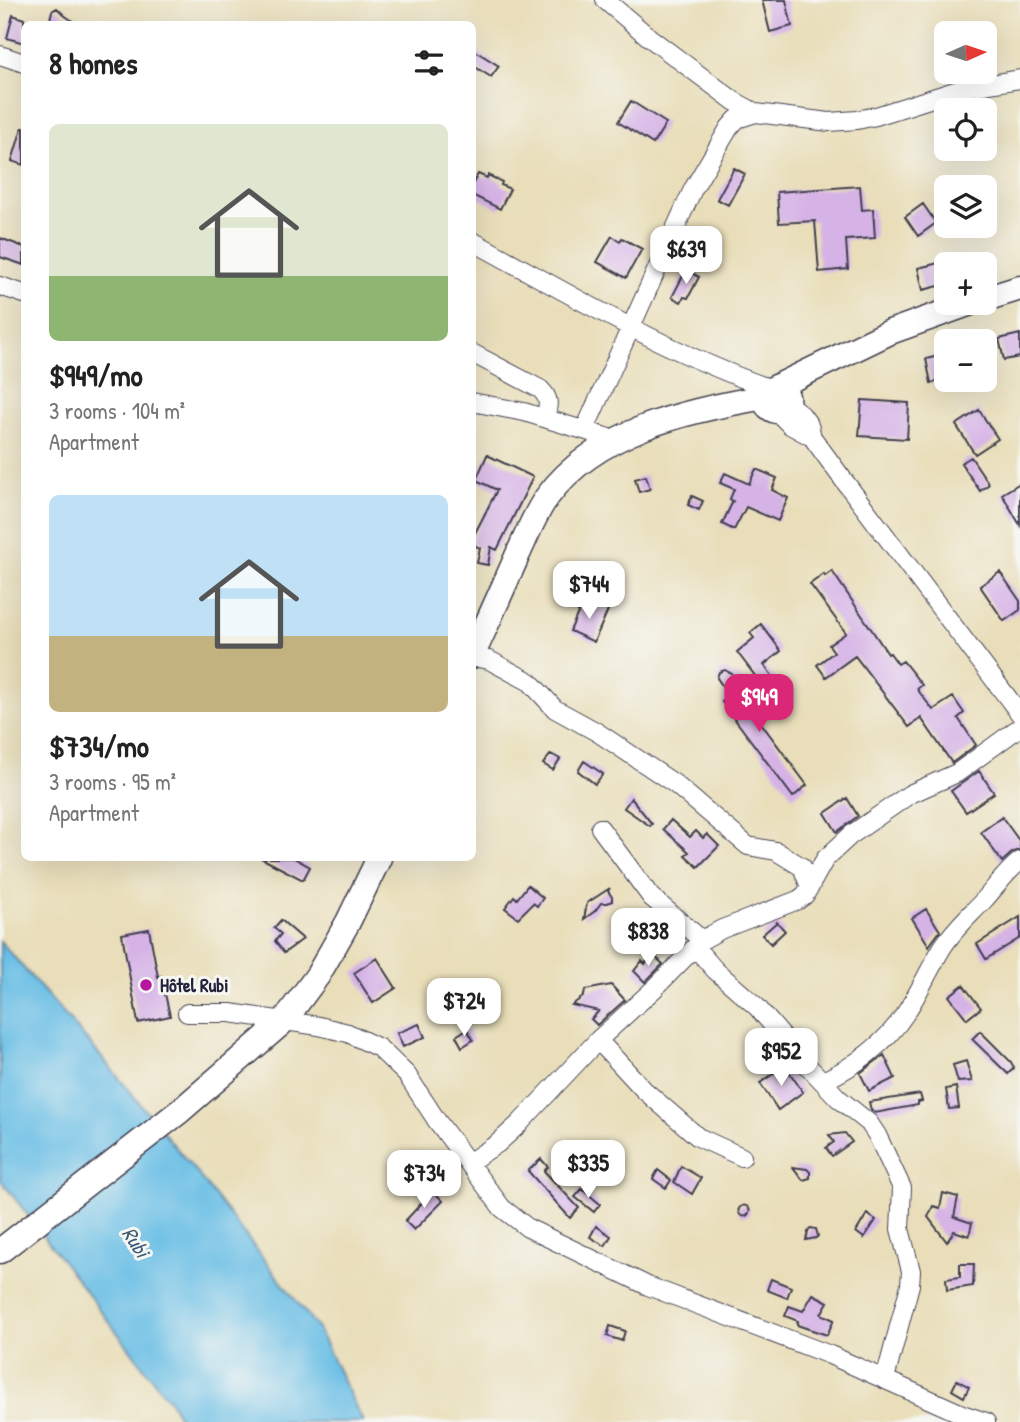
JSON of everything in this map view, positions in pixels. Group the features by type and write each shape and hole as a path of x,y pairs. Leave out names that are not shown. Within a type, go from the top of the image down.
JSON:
{"highway":[{"path":"997,295 1020,288"},
{"path":"476,648 546,498 565,475 616,439 708,407 778,398 803,390 828,362 890,332 937,315"},
{"path":"6,1246 180,1111 284,1021 324,964 378,861"}],"street":[{"path":"605,0 736,111 829,122 857,120 961,89 1020,79"},
{"path":"0,55 21,62"},
{"path":"585,429 694,189 736,111"},
{"path":"476,243 630,326 778,398 790,425 812,437 1020,714"},
{"path":"0,286 21,293"},
{"path":"476,355 547,394 549,403 545,417"},
{"path":"476,403 545,417 616,439"},
{"path":"476,658 489,660 530,682 555,709 597,732 675,784 748,846 776,851 802,867 809,867 825,859 850,835 871,820 910,794 957,773 1020,727"},
{"path":"600,828 651,897 699,943 715,970 757,1007 838,1098 869,1123 886,1152 902,1188 900,1230 911,1271 911,1285 885,1378"},
{"path":"468,1163 497,1144 519,1124 598,1040 699,943 722,929 798,900 805,895 825,859"},
{"path":"823,1081 849,1068 895,1027 948,939 1006,872 1020,861"},
{"path":"802,867 810,887"},
{"path":"187,1013 230,1013 284,1021 348,1033 379,1048 407,1075 437,1121 502,1208 544,1237 648,1286 885,1378 941,1405 986,1422"},
{"path":"598,1040 644,1090 698,1137 742,1157"}],"water":[{"name":"Rubi","path":"0,941 104,1060 197,1173 318,1329 363,1422 182,1422 171,1403 0,1179"}],"building":[{"path":"762,0 786,0 792,26 770,32"},
{"path":"57,8 73,21 50,21 52,11"},
{"path":"13,15 24,19 21,21 21,42 7,38"},
{"path":"476,52 499,66 491,77 476,68"},
{"path":"631,101 666,123 653,144 618,122"},
{"path":"21,131 21,164 12,161"},
{"path":"734,168 745,174 728,205 717,199"},
{"path":"478,174 487,178 488,175 510,189 500,209 476,197"},
{"path":"860,186 862,210 873,209 875,238 846,240 848,269 819,272 815,221 779,223 777,192"},
{"path":"923,204 934,224 918,236 905,217"},
{"path":"612,236 620,241 622,238 642,249 626,278 597,262"},
{"path":"0,238 21,246 21,264 0,257"},
{"path":"934,264 934,287 923,290 918,268"},
{"path":"686,270 699,277 688,298 684,297 681,302 672,297"},
{"path":"1020,334 1020,357 1004,360 999,339"},
{"path":"934,357 934,382 931,383 926,359"},
{"path":"862,400 909,403 907,439 859,436"},
{"path":"979,410 998,439 975,454 956,425"},
{"path":"487,455 533,477 497,550 491,547 488,565 477,563 480,548 476,546 476,531 497,490 476,480"},
{"path":"971,457 989,484 980,491 961,463"},
{"path":"756,469 777,478 772,490 788,498 778,521 746,507 734,530 722,524 733,501 730,499 734,489 720,483 725,473 749,484"},
{"path":"646,476 650,489 639,492 635,479"},
{"path":"1020,483 1020,525 1002,494"},
{"path":"692,496 703,501 699,510 688,505"},
{"path":"832,571 888,654 890,653 898,664 903,661 922,685 917,689 933,710 953,697 964,713 958,718 976,745 952,763 921,718 909,727 855,656 826,677 817,665 834,652 829,645 846,633 810,584"},
{"path":"1000,572 1020,601 1020,610 1004,621 980,586"},
{"path":"584,599 608,610 594,642 570,631"},
{"path":"761,624 781,651 764,665 780,686 769,694 737,652 754,638 750,633"},
{"path":"725,670 748,683 735,688 807,785 793,797 722,702 726,699 723,694 726,691 717,678 719,672"},
{"path":"551,754 560,759 553,770 543,764"},
{"path":"584,761 603,774 595,784 578,771"},
{"path":"979,771 994,793 966,812 951,791"},
{"path":"631,798 652,824 650,826 624,808"},
{"path":"847,798 858,816 837,832 825,813"},
{"path":"1002,817 1020,842 1020,850 1013,852 1002,862 981,832"},
{"path":"671,820 690,837 696,831 703,838 707,834 719,846 698,867 685,855 689,852 663,829"},
{"path":"267,861 299,861 310,867 303,880"},
{"path":"528,885 543,898 537,906 533,903 518,918 505,908 514,896 517,899"},
{"path":"610,888 608,891 612,901 601,903 584,919 587,903"},
{"path":"926,909 940,931 929,946 912,918"},
{"path":"635,911 648,926 636,937 623,922"},
{"path":"1020,917 1020,938 986,959 977,944"},
{"path":"281,920 303,939 284,953 275,941 281,934 274,928"},
{"path":"777,922 785,931 771,944 762,935"},
{"path":"149,929 158,977 161,976 170,1016 138,1023 122,934"},
{"path":"653,955 663,964 645,982 634,971 642,961 645,964"},
{"path":"377,958 396,988 373,1003 354,973"},
{"path":"611,985 625,1000 597,1025 591,1019 599,1011 572,1005 584,996 585,990"},
{"path":"963,985 981,1008 967,1019 949,996"},
{"path":"419,1024 425,1037 403,1047 397,1033"},
{"path":"467,1029 473,1040 462,1047 456,1036"},
{"path":"980,1031 1011,1062 1014,1068 1008,1074 972,1039"},
{"path":"884,1055 895,1078 869,1091 860,1073"},
{"path":"966,1061 972,1081 958,1082 953,1065"},
{"path":"785,1066 803,1092 778,1110 760,1083"},
{"path":"956,1087 959,1108 949,1109 946,1089"},
{"path":"920,1094 922,1101 918,1102 918,1105 875,1113 869,1102"},
{"path":"845,1133 852,1142 832,1156 826,1148 834,1142 829,1135"},
{"path":"541,1159 548,1167 544,1171 579,1208 570,1218 528,1171"},
{"path":"681,1166 701,1178 692,1194 674,1182"},
{"path":"793,1167 807,1169 810,1178 803,1180"},
{"path":"658,1170 671,1180 666,1188 653,1179"},
{"path":"582,1189 600,1204 594,1212 575,1197"},
{"path":"433,1191 443,1201 414,1230 405,1221"},
{"path":"943,1193 958,1197 954,1217 972,1223 969,1236 954,1231 947,1242 928,1217 933,1206 940,1208"},
{"path":"744,1206 748,1207 748,1215 744,1216 740,1215 739,1211 740,1207"},
{"path":"867,1214 876,1220 864,1238 856,1232"},
{"path":"596,1226 611,1236 605,1246 590,1237"},
{"path":"811,1228 816,1229 818,1236 806,1240 808,1232"},
{"path":"960,1264 974,1264 973,1286 947,1290 946,1279 960,1277"},
{"path":"771,1279 791,1287 787,1298 767,1290"},
{"path":"813,1294 828,1302 821,1314 834,1320 827,1335 797,1325 798,1321 785,1316 789,1306 803,1311"},
{"path":"610,1326 625,1331 622,1341 607,1336"},
{"path":"957,1380 969,1387 964,1397 952,1390"}],"place":[{"name":"Hôtel Rubi","path":"146,985"}]}
